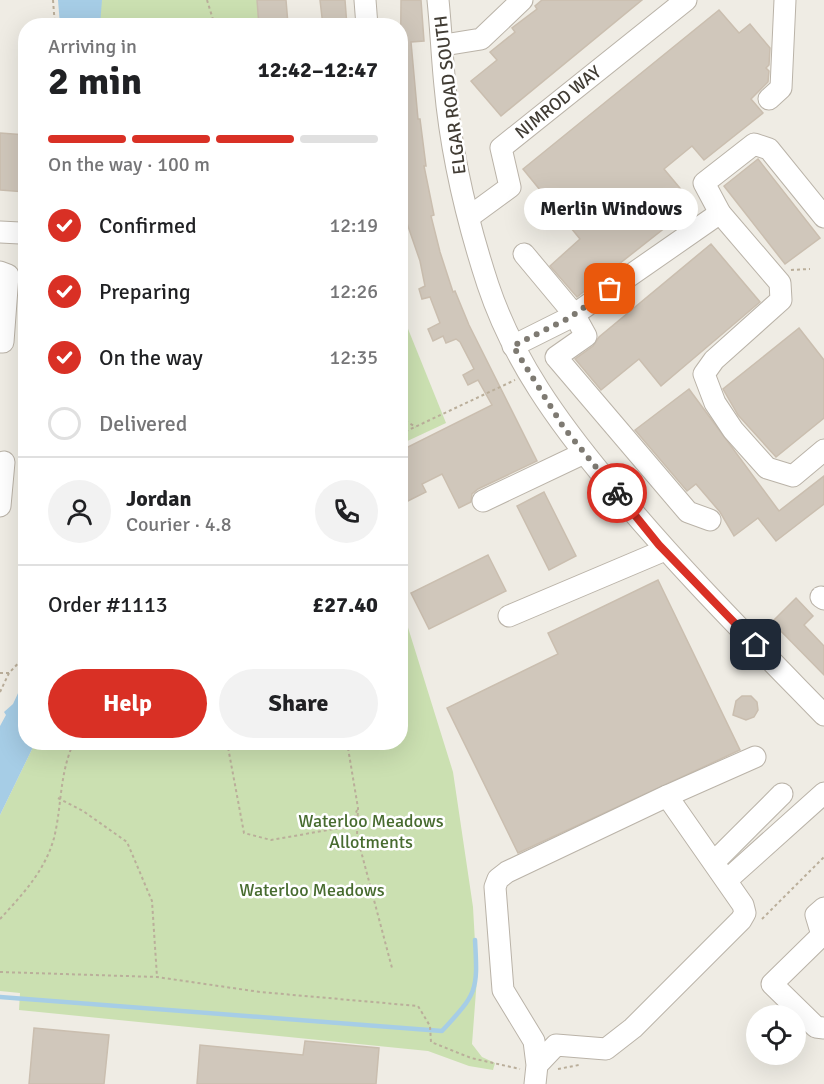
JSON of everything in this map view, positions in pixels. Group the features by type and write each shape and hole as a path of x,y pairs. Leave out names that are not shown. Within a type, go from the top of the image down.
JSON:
{"street":[{"path":"365,0 367,18"},
{"name":"ELGAR ROAD SOUTH","path":"438,0 444,45 444,85 456,168 488,286 513,346 528,374 584,453 665,550 822,708"},
{"path":"444,45 481,39 522,0"},
{"name":"NIMROD WAY","path":"469,217 510,187 501,148 686,0"},
{"path":"769,99 781,87 784,0"},
{"path":"824,217 769,149 754,144 704,183 720,213 780,282 781,300 714,360 704,374 715,403 733,430 766,468 793,476 824,450"},
{"path":"513,346 574,314 720,213"},
{"path":"524,254 574,314 586,336 556,357 688,512 710,520"},
{"path":"0,272 8,275 3,342 0,342"},
{"path":"483,501 584,453"},
{"path":"0,506 4,462"},
{"path":"509,616 665,550"},
{"path":"532,1073 534,1041 503,990 495,887 498,879 521,865 755,757"},
{"path":"727,880 824,793"},
{"path":"714,862 782,794"},
{"path":"532,1073 556,1046 606,1049 634,1027 741,920 745,913 744,905 668,796"},
{"path":"824,908 816,915 822,935 772,984 816,1027 824,1028"}],"path":[{"path":"53,0 54,18"},
{"path":"207,0 213,18"},
{"path":"408,430 528,374"},
{"path":"408,422 416,427"},
{"path":"0,692 9,674 18,664"},
{"path":"0,673 9,674"},
{"path":"0,919 42,870 54,838 58,798 72,750"},
{"path":"228,750 244,833 271,840 351,826 358,808"},
{"path":"348,750 358,808 357,836 392,968"},
{"path":"58,798 83,811 127,842 152,901 157,977"},
{"path":"0,972 157,977 260,992 418,1006 430,1026 431,1042 471,1058 532,1073"}],"green space":[{"path":"100,0 257,0 258,18 99,18"},
{"path":"408,329 446,423 408,441"},
{"name":"Waterloo Meadows","path":"408,627 453,772 473,907 477,978 472,1044 482,1057 495,1063 493,1070 469,1066 428,1051 19,1010 20,993 0,991 0,815 32,750 408,750"}],"water":[{"path":"58,0 102,0 101,18 59,18"},
{"path":"18,693 18,750 32,750 0,815 0,726 6,715 4,712 13,704"}],"building":[{"path":"257,0 286,0 288,18 258,18"},
{"path":"320,0 345,0 346,18 322,18"},
{"path":"401,0 421,0 424,41 411,42 418,119 420,119 426,166 424,166 434,215 431,216 440,252 453,292 455,291 469,325 537,461 478,489 472,494 471,502 459,508 442,474 422,484 426,492 408,501 408,447 492,405 478,380 468,385 463,375 474,369 460,342 456,339 446,343 443,336 433,341 428,329 440,323 430,297 422,299 419,289 425,286 420,261 408,226 408,18 401,18"},
{"path":"542,0 642,0 501,116 471,81 497,60 490,52 515,32 512,28 537,9 535,6"},
{"path":"719,10 739,33 750,24 770,48 769,65 766,68 769,71 768,82 751,99 763,113 704,160 692,146 664,169 694,205 577,297 550,266 580,239 523,169"},
{"path":"0,133 18,134 18,191 0,190"},
{"path":"758,159 820,238 785,264 724,186"},
{"path":"711,244 760,302 661,386 639,359 601,390 575,359"},
{"path":"799,328 824,360 824,418 776,457 738,415 723,389"},
{"path":"689,389 779,511 824,476 824,504 776,541 758,518 734,536 720,512 696,484 687,491 635,430"},
{"path":"544,492 576,556 549,570 517,506"},
{"path":"488,555 506,591 429,629 411,593"},
{"path":"658,580 740,750 518,853 447,708 558,654 548,633"},
{"path":"796,598 813,616 804,625 824,646 824,675 772,622"},
{"path":"742,696 751,696 757,702 758,710 754,717 746,720 733,715 736,701"},
{"path":"34,1028 109,1035 104,1084 29,1084"},
{"path":"305,1041 379,1048 376,1084 197,1084 200,1045 303,1055"}],"waterway":[{"path":"0,997 442,1031 473,991 476,971 475,940"}],"way so far":[{"path":"610,289 569,318 513,346 528,374 564,428 617,493"}],"place":[{"name":"Merlin Windows","path":"610,289"}],"route":[{"path":"617,493 659,545 756,645"}],"park label":[{"name":"Waterloo Meadows Allotments","path":"371,831"}]}
